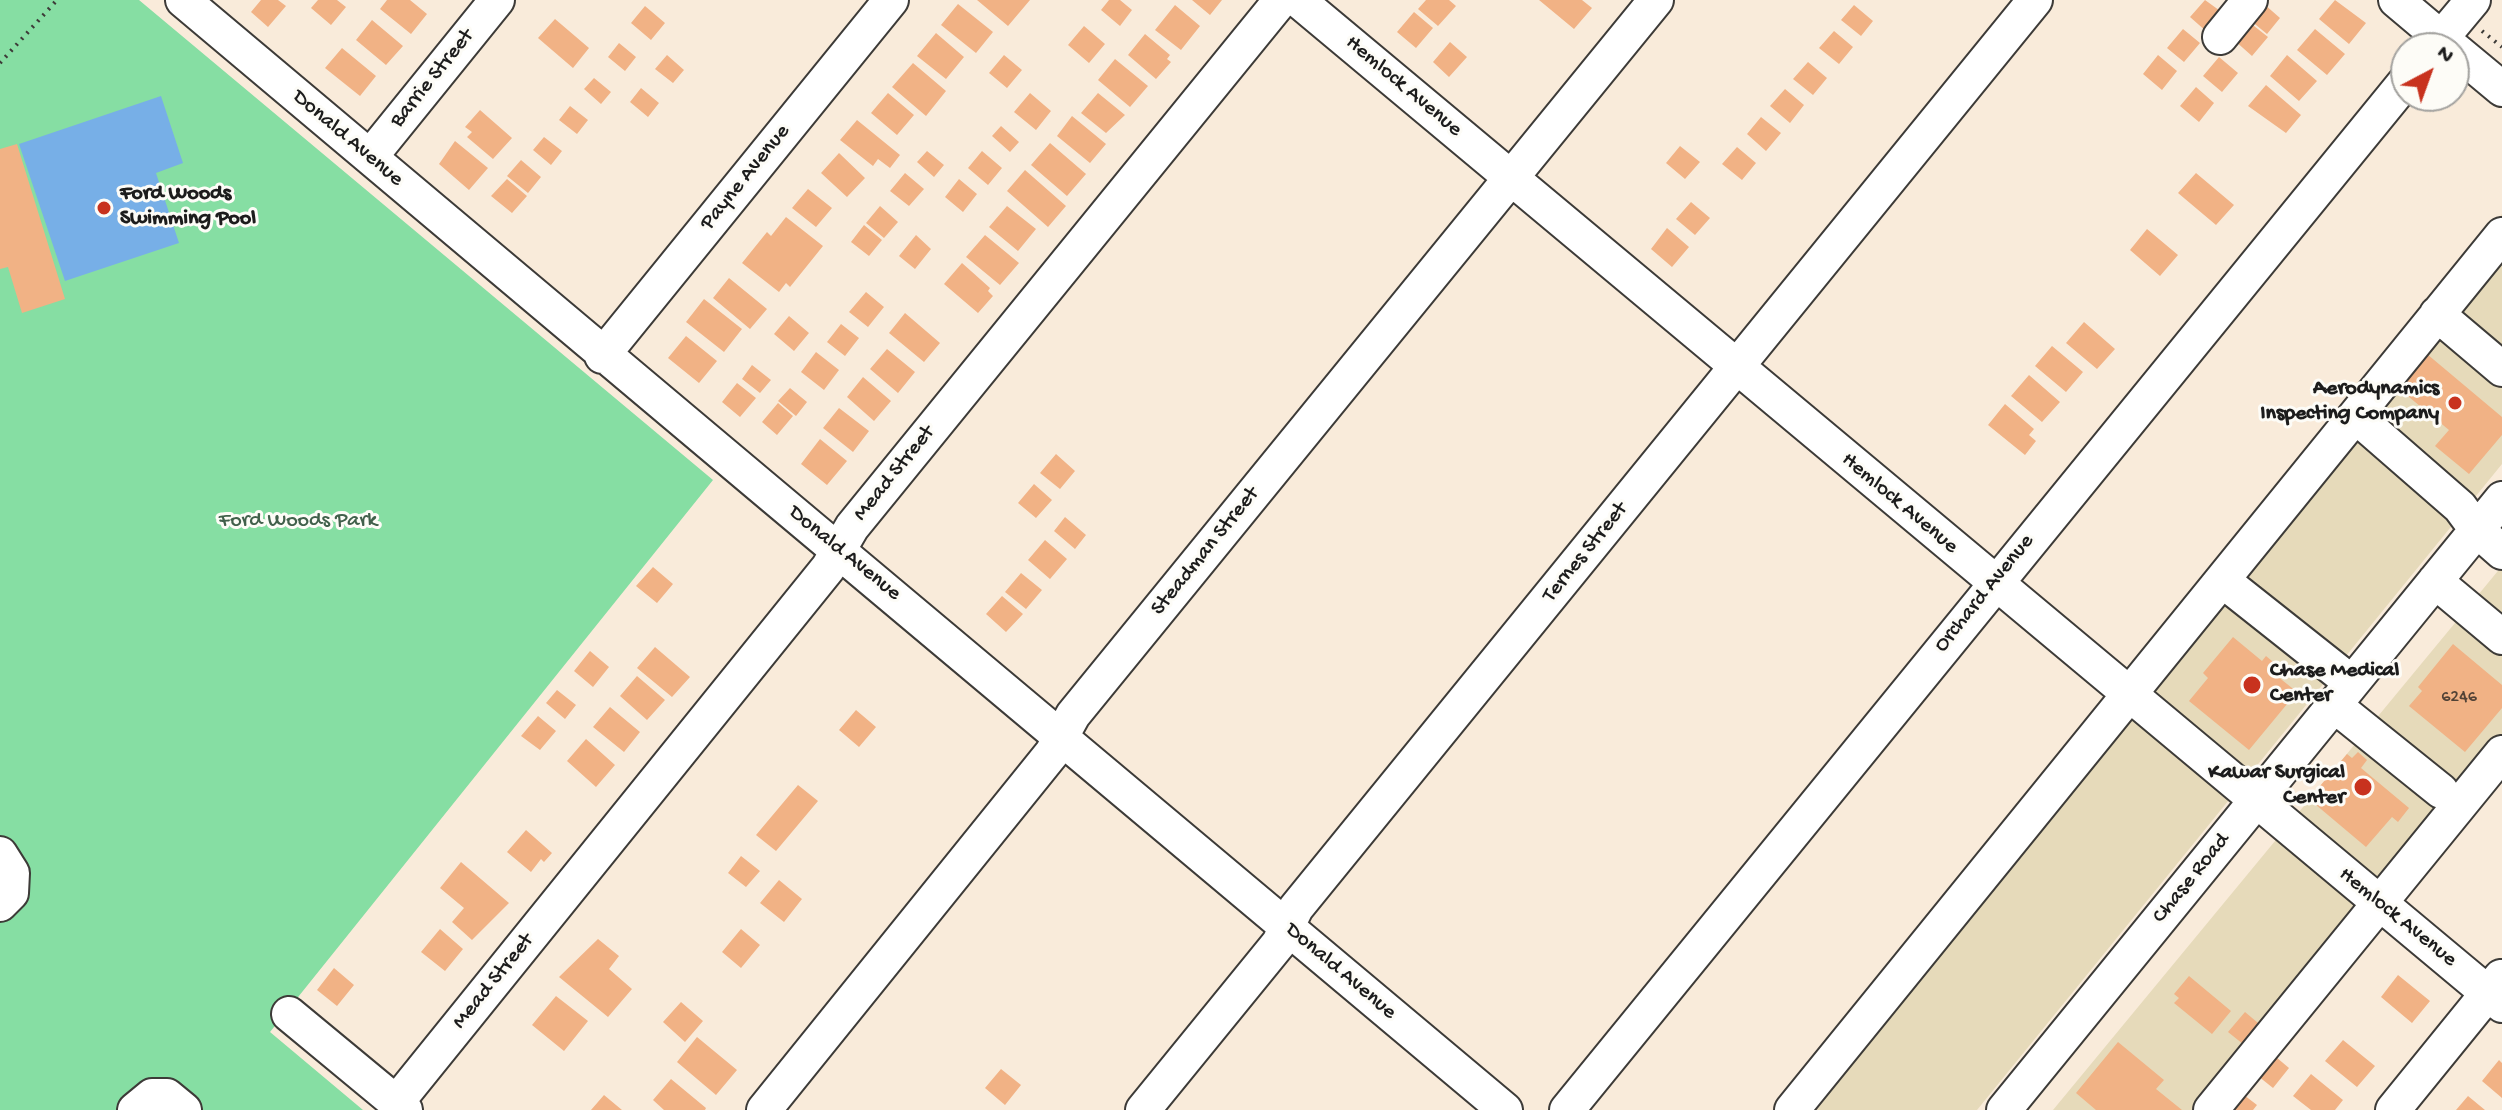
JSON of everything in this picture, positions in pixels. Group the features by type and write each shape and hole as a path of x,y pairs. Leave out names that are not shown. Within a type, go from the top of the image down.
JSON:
{"street":[{"name":"Donald Avenue","path":"183,0 602,356 839,549 1505,1110"},
{"name":"Barrie Street","path":"370,157 497,0"},
{"name":"Payne Avenue","path":"602,356 891,0"},
{"name":"Mead Street","path":"400,1106 828,568 852,527 1281,0"},
{"name":"Hemlock Avenue","path":"1298,0 2378,903 2497,991"},
{"name":"Steadman Street","path":"764,1110 1052,753 1073,715 1656,0"},
{"name":"Ternes Street","path":"1143,1110 1279,943 1296,908 2035,0"},
{"path":"2220,37 2250,0"},
{"path":"2396,0 2450,32"},
{"path":"2470,52 2502,89"},
{"name":"Orchard Avenue","path":"1567,1110 2390,100"},
{"path":"1792,1110 2502,235"},
{"path":"2437,314 2502,369"},
{"path":"2367,426 2460,507 2477,530 2502,552"},
{"name":"Chase Road","path":"2004,1110 2502,499"},
{"path":"2222,580 2441,791"},
{"path":"2435,581 2502,637"},
{"path":"2211,1110 2502,753"},
{"path":"0,854 12,873 11,893 0,904"},
{"path":"2393,1110 2497,991"},
{"path":"303,1012 400,1106"},
{"path":"135,1110 152,1096 167,1096 184,1110"}],"path":[{"path":"0,63 57,0"},
{"path":"2470,39 2502,47"}],"shaded area":[{"path":"2502,214 2502,464 1977,1110 1785,1110"},
{"path":"2502,566 2502,779 2232,1110 2053,1110"}],"green space":[{"name":"Ford Woods Park","path":"0,0 139,0 713,480 270,1032 363,1110 0,1110"}],"water":[{"name":"Ford Woods Swimming Pool","path":"161,96 183,163 156,173 179,243 65,281 19,144"}],"building":[{"path":"261,0 278,0 286,6 268,27 251,12"},
{"path":"318,0 337,0 346,7 331,25 311,8"},
{"path":"387,0 410,0 427,14 411,34 380,9"},
{"path":"977,0 1030,0 1008,26"},
{"path":"1109,0 1120,0 1132,10 1120,26 1101,10"},
{"path":"1192,0 1222,0 1210,15"},
{"path":"1426,0 1449,0 1456,6 1438,26 1418,9"},
{"path":"1539,0 1582,0 1592,8 1574,29"},
{"path":"2205,0 2223,13 2207,32 2190,17"},
{"path":"2335,0 2366,23 2349,44 2319,19"},
{"path":"958,4 993,32 976,53 941,25"},
{"path":"2264,4 2280,18 2267,34 2250,20"},
{"path":"1175,5 1200,26 1181,50 1155,30"},
{"path":"1854,5 1873,21 1861,36 1841,20"},
{"path":"645,6 665,23 651,40 631,23"},
{"path":"1414,12 1433,28 1416,48 1397,32"},
{"path":"555,19 589,48 573,68 538,38"},
{"path":"372,20 403,46 386,65 356,40"},
{"path":"2249,22 2268,37 2252,56 2234,40"},
{"path":"1084,26 1105,44 1089,63 1068,45"},
{"path":"2183,29 2200,43 2184,62 2167,48"},
{"path":"2315,29 2345,54 2327,75 2297,50"},
{"path":"1834,31 1853,47 1839,64 1819,48"},
{"path":"936,33 964,57 946,79 917,56"},
{"path":"1145,34 1170,55 1167,59 1171,62 1156,79 1128,55"},
{"path":"1450,42 1467,57 1449,77 1433,62"},
{"path":"619,43 636,57 625,71 608,57"},
{"path":"342,48 376,76 360,96 325,68"},
{"path":"667,55 684,70 673,83 655,69"},
{"path":"1004,55 1022,70 1007,88 989,73"},
{"path":"2158,55 2177,71 2162,90 2143,74"},
{"path":"2287,55 2317,81 2299,101 2270,76"},
{"path":"2219,57 2238,73 2222,92 2203,76"},
{"path":"1115,59 1148,86 1130,107 1098,80"},
{"path":"1808,62 1827,78 1813,95 1793,79"},
{"path":"913,63 946,91 926,116 892,87"},
{"path":"594,78 611,92 601,104 584,89"},
{"path":"2266,85 2301,115 2286,133 2248,106"},
{"path":"2196,87 2214,103 2199,122 2180,106"},
{"path":"641,88 659,103 648,117 630,102"},
{"path":"1785,89 1804,105 1790,123 1770,106"},
{"path":"888,93 914,115 897,135 871,113"},
{"path":"1030,93 1051,111 1036,130 1014,112"},
{"path":"1098,93 1125,115 1106,133 1081,113"},
{"path":"570,106 588,120 577,134 559,120"},
{"path":"480,110 512,138 493,159 467,137 472,132 465,127"},
{"path":"1072,116 1106,144 1090,163 1057,136"},
{"path":"1761,117 1781,133 1766,151 1747,134"},
{"path":"857,120 900,155 890,168 878,159 873,166 840,140"},
{"path":"1001,126 1019,142 1010,152 992,136"},
{"path":"544,137 562,151 551,165 533,150"},
{"path":"455,141 488,168 469,190 439,164"},
{"path":"1050,143 1086,174 1067,196 1031,165"},
{"path":"17,144 65,299 22,313 8,267 0,269 0,149"},
{"path":"1680,146 1700,162 1685,179 1666,163"},
{"path":"1737,147 1756,163 1742,180 1722,164"},
{"path":"927,151 944,165 934,177 917,162"},
{"path":"982,151 1002,168 988,185 968,168"},
{"path":"839,153 865,178 847,197 821,173"},
{"path":"521,160 541,177 528,193 507,176"},
{"path":"1025,170 1066,206 1048,227 1007,191"},
{"path":"905,173 924,189 909,206 890,191"},
{"path":"2196,173 2234,205 2216,225 2178,193"},
{"path":"507,179 527,196 512,213 491,196"},
{"path":"959,179 977,194 963,212 945,197"},
{"path":"808,189 832,208 816,227 792,208"},
{"path":"1691,202 1710,218 1695,235 1676,219"},
{"path":"880,206 898,222 884,238 866,223"},
{"path":"1007,206 1036,229 1018,251 989,227"},
{"path":"786,217 823,246 790,287 786,283 779,292 742,263 767,232 771,236"},
{"path":"864,225 882,240 869,256 851,242"},
{"path":"1667,228 1689,247 1672,267 1651,249"},
{"path":"2147,229 2178,255 2160,276 2130,250"},
{"path":"916,235 931,249 915,269 899,256"},
{"path":"985,235 1019,263 1000,285 966,257"},
{"path":"962,263 990,288 988,291 993,296 978,313 944,284"},
{"path":"729,278 767,309 750,329 713,298"},
{"path":"866,292 884,307 868,327 849,312"},
{"path":"704,299 742,329 724,352 686,322"},
{"path":"905,313 940,343 924,362 889,333"},
{"path":"789,316 809,333 794,351 774,334"},
{"path":"2084,322 2115,349 2097,369 2066,343"},
{"path":"841,324 859,338 845,356 827,342"},
{"path":"686,336 717,361 699,383 668,358"},
{"path":"2052,346 2083,372 2066,392 2035,366"},
{"path":"887,349 915,372 898,393 870,369"},
{"path":"2421,349 2502,417 2502,435 2469,474 2435,446 2449,430 2392,383"},
{"path":"816,352 839,370 824,390 801,372"},
{"path":"752,365 771,380 760,393 742,379"},
{"path":"2029,375 2060,402 2042,422 2011,396"},
{"path":"863,377 891,401 874,421 847,397"},
{"path":"737,383 756,398 740,417 722,402"},
{"path":"790,388 807,402 796,416 778,401"},
{"path":"778,403 793,416 777,435 762,422"},
{"path":"2005,404 2034,429 2029,435 2036,441 2025,455 1988,425"},
{"path":"839,408 869,431 853,452 823,428"},
{"path":"820,439 847,461 827,485 801,464"},
{"path":"1056,454 1075,471 1060,489 1040,473"},
{"path":"1034,484 1052,500 1036,518 1018,503"},
{"path":"1065,517 1086,535 1075,549 1054,531"},
{"path":"1045,540 1067,559 1050,579 1028,560"},
{"path":"653,567 673,584 657,603 636,586"},
{"path":"1021,573 1042,590 1026,609 1005,592"},
{"path":"1002,596 1023,614 1006,632 986,614"},
{"name":"Chase Medical Center","path":"2233,637 2262,661 2266,656 2278,666 2272,672 2297,692 2249,750 2189,701 2208,678 2203,673"},
{"path":"2453,644 2502,685 2502,708 2465,752 2409,706 2422,691 2418,687"},
{"path":"655,647 690,677 672,697 637,668"},
{"path":"590,651 609,667 593,687 574,671"},
{"path":"637,676 665,700 647,720 620,696"},
{"path":"557,690 576,705 565,719 546,703"},
{"path":"610,707 640,732 624,752 593,727"},
{"path":"856,710 876,727 859,747 839,730"},
{"path":"538,716 556,731 540,750 521,736"},
{"path":"586,739 615,765 596,787 567,761"},
{"path":"2358,752 2367,760 2361,768 2409,808 2398,822 2392,817 2366,847 2309,799 2347,754 2352,758"},
{"path":"798,785 818,801 776,851 756,835"},
{"path":"526,830 552,853 544,862 541,859 531,872 507,852"},
{"path":"741,856 760,871 746,887 728,873"},
{"path":"461,862 509,903 472,940 452,922 464,908 440,888"},
{"path":"779,880 802,899 784,922 760,903"},
{"path":"440,929 463,949 445,971 421,952"},
{"path":"741,929 760,945 741,968 722,952"},
{"path":"598,939 619,956 609,969 632,989 608,1017 559,977"},
{"path":"334,968 354,985 337,1006 317,990"},
{"path":"2398,975 2430,1001 2412,1023 2381,997"},
{"path":"2189,976 2231,1011 2212,1034 2174,1003 2179,998 2174,994"},
{"path":"556,996 588,1021 564,1051 532,1025"},
{"path":"681,1002 703,1021 685,1042 663,1022"},
{"path":"2245,1012 2264,1028 2248,1048 2228,1032"},
{"path":"697,1037 737,1070 716,1095 677,1062"},
{"path":"2343,1040 2375,1066 2357,1087 2325,1061"},
{"path":"2118,1042 2164,1080 2156,1089 2182,1110 2096,1110 2076,1093"},
{"path":"2270,1052 2289,1068 2273,1088 2253,1072"},
{"path":"2499,1060 2502,1063 2502,1098 2482,1081"},
{"path":"1001,1069 1021,1085 1005,1105 985,1088"},
{"path":"2311,1074 2343,1100 2335,1110 2311,1110 2293,1096"},
{"path":"671,1079 705,1110 664,1110 653,1100"},
{"path":"2240,1092 2257,1105 2253,1110 2233,1110 2229,1106"},
{"path":"604,1095 622,1110 591,1110"},
{"path":"2468,1096 2485,1110 2456,1110"}],"place":[{"name":"Ford Woods Swimming Pool","path":"104,208"},
{"name":"Aerodynamics Inspecting Company","path":"2455,403"},
{"name":"Chase Medical Center","path":"2252,685"},
{"name":"Kawar Surgical Center","path":"2363,787"}]}
